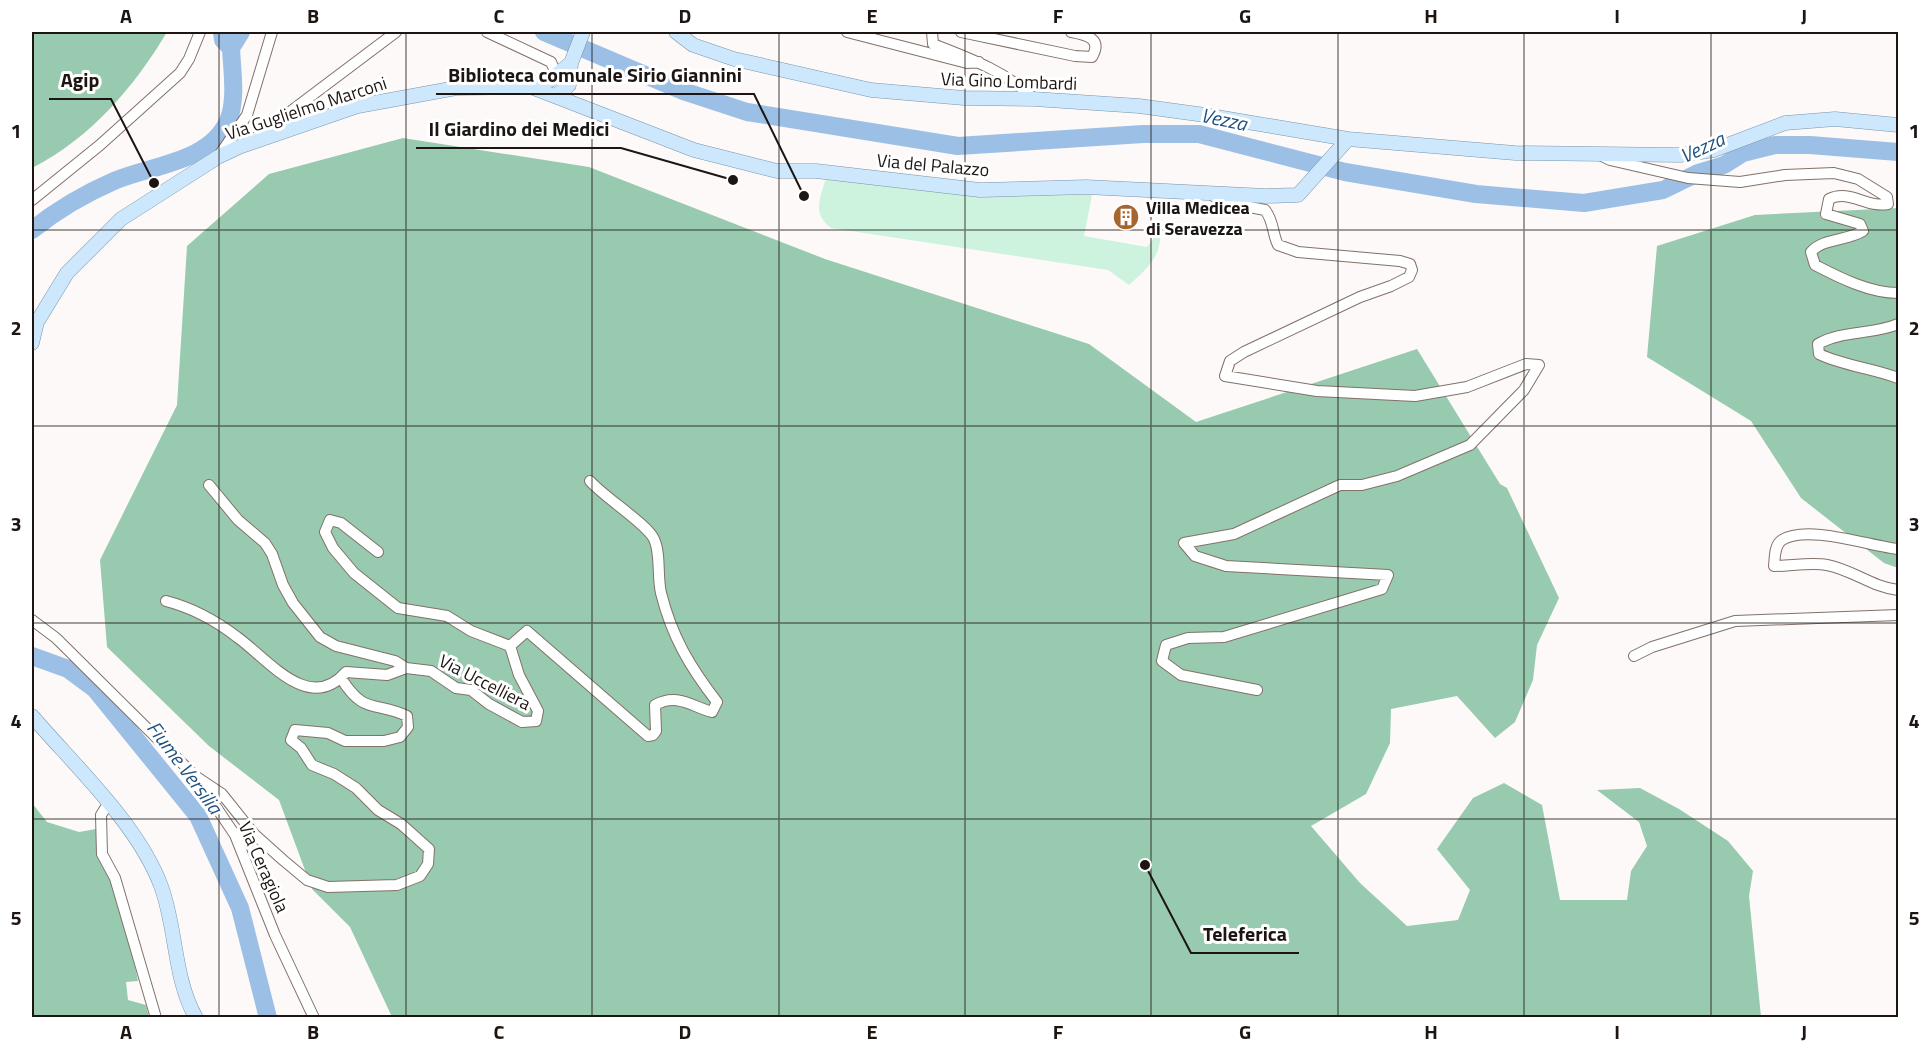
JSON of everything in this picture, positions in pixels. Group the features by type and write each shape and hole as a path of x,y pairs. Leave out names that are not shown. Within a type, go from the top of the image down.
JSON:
{"main road":[{"path":"553,77 552,88 557,95 569,85 571,63 583,32"},
{"name":"Via Gino Lombardi","path":"676,32 693,45 734,59 871,90 964,98 1034,99 1194,113 1348,139 1515,153 1680,155 1714,150 1785,123 1835,119 1899,125"},
{"path":"531,87 553,77 571,63"},
{"name":"Via Guglielmo Marconi","path":"32,343 37,322 67,273 121,219 218,157 249,143 358,106 392,98 456,88 531,87"},
{"name":"Via del Palazzo","path":"531,87 557,95 617,122 694,150 777,171 816,171 980,190 1086,187 1298,195 1348,139"},
{"path":"32,716 108,804 152,866 162,888 182,984 196,1017"}],"street":[{"path":"32,200 100,145 180,72 189,59 200,32"},
{"path":"218,157 247,115 272,32"},
{"path":"249,143 396,32"},
{"path":"487,32 551,62 554,69 553,77"},
{"path":"847,32 967,63 980,62"},
{"path":"932,32 933,44 980,62 1023,88 1034,99"},
{"path":"962,32 1075,56 1092,57 1096,49 1092,36 1071,32"},
{"path":"1597,154 1610,160 1688,178 1740,182 1819,172 1858,179 1887,197 1888,204 1869,204 1853,196 1839,194 1829,199 1826,214 1860,224 1863,231 1852,238 1818,244 1811,252 1815,265 1845,280 1886,293 1899,293"},
{"path":"1207,192 1224,202 1266,210 1272,219 1274,237 1278,245 1298,252 1400,261 1410,264 1412,270 1409,277 1391,286 1360,297 1244,352 1230,361 1225,376 1317,391 1415,396 1467,387 1526,364 1539,365 1524,390 1470,445 1397,476 1362,485 1340,485 1234,534 1184,543 1195,556 1226,566 1388,575 1383,589 1224,637 1188,638 1166,645 1162,661 1181,675 1257,690"},
{"path":"1899,324 1872,332 1826,340 1818,344 1819,354 1835,362 1853,364 1899,378"},
{"path":"378,552 341,523 330,520 325,532 333,548 354,573 398,608 447,616 471,631 510,646 527,631 550,654 648,736 653,735 656,731 655,705 666,699 683,699 712,712 717,702 682,653 668,615 661,591 655,541 648,529 604,497 590,481"},
{"path":"209,485 238,520 265,543 293,603 320,637 336,645 395,661 406,668"},
{"path":"1899,549 1827,537 1792,536 1781,541 1776,549 1774,566 1825,564 1845,570 1877,587 1899,590"},
{"path":"166,601 192,608 214,621 259,653 273,668 292,682 318,688 331,685 341,678 352,696 373,708 393,710 407,716 408,727 400,737 384,741 345,741 328,733 295,730 291,740 301,748 312,765 334,774 356,788 378,810 419,838 429,849 428,864 420,876 397,885 328,887 307,880 254,834 222,794 195,776"},
{"path":"1634,656 1663,643 1735,621 1899,615"},
{"name":"Via Ceragiola","path":"32,620 57,638 195,776 235,835 275,934 314,1017"},
{"name":"Via Uccelliera","path":"341,678 346,672 387,675 406,668 431,671 456,688 471,690 489,704 522,722 530,723 536,721 538,711 519,675 510,646"},
{"path":"108,804 101,815 102,854 116,878 156,1017"}],"green space":[{"path":"32,32 167,32 141,72 109,109 73,142 32,168"},
{"path":"403,138 589,167 825,259 1089,344 1196,422 1417,349 1500,484 1507,488 1559,598 1537,645 1533,680 1515,722 1495,738 1457,696 1391,709 1390,743 1366,794 1311,826 1360,883 1407,926 1458,920 1470,890 1437,849 1473,798 1504,783 1542,805 1560,900 1627,900 1631,871 1647,846 1639,822 1597,790 1640,788 1679,809 1728,841 1753,871 1749,896 1761,1017 392,1017 350,927 312,889 279,800 209,746 107,647 100,560 177,405 187,246 269,174"},
{"path":"830,178 983,195 1092,195 1084,236 1147,247 1160,230 1159,247 1147,268 1129,285 1108,270 831,228 822,218 819,207 825,181"},
{"path":"1898,208 1898,568 1884,563 1801,498 1751,421 1647,357 1657,246 1755,215"},
{"path":"32,803 47,822 79,832 96,829 109,876 124,913 138,981 126,982 128,1000 146,1005 149,1017 32,1018"}],"waterway":[{"path":"222,32 223,40 231,48"},
{"name":"Vezza","path":"231,48 241,32"},
{"name":"Vezza","path":"544,32 683,91 747,112 958,146 1143,134 1199,134 1345,172 1476,194 1584,203 1663,190 1698,173 1724,165 1743,153 1775,145 1810,145 1898,152"},
{"name":"Fiume Versilia","path":"32,230 61,209 103,186 178,161 207,146 219,135 231,113 233,85 231,48"},
{"name":"Fiume Versilia","path":"32,656 68,669 95,689 198,816 240,908 268,1018"}],"place":[{"name":"Il Giardino dei Medici","path":"733,180"},
{"name":"Agip","path":"154,183"},
{"name":"Biblioteca comunale Sirio Giannini","path":"804,196"},
{"name":"Villa Medicea di Seravezza","path":"1126,217"},
{"name":"Teleferica","path":"1145,865"}]}
